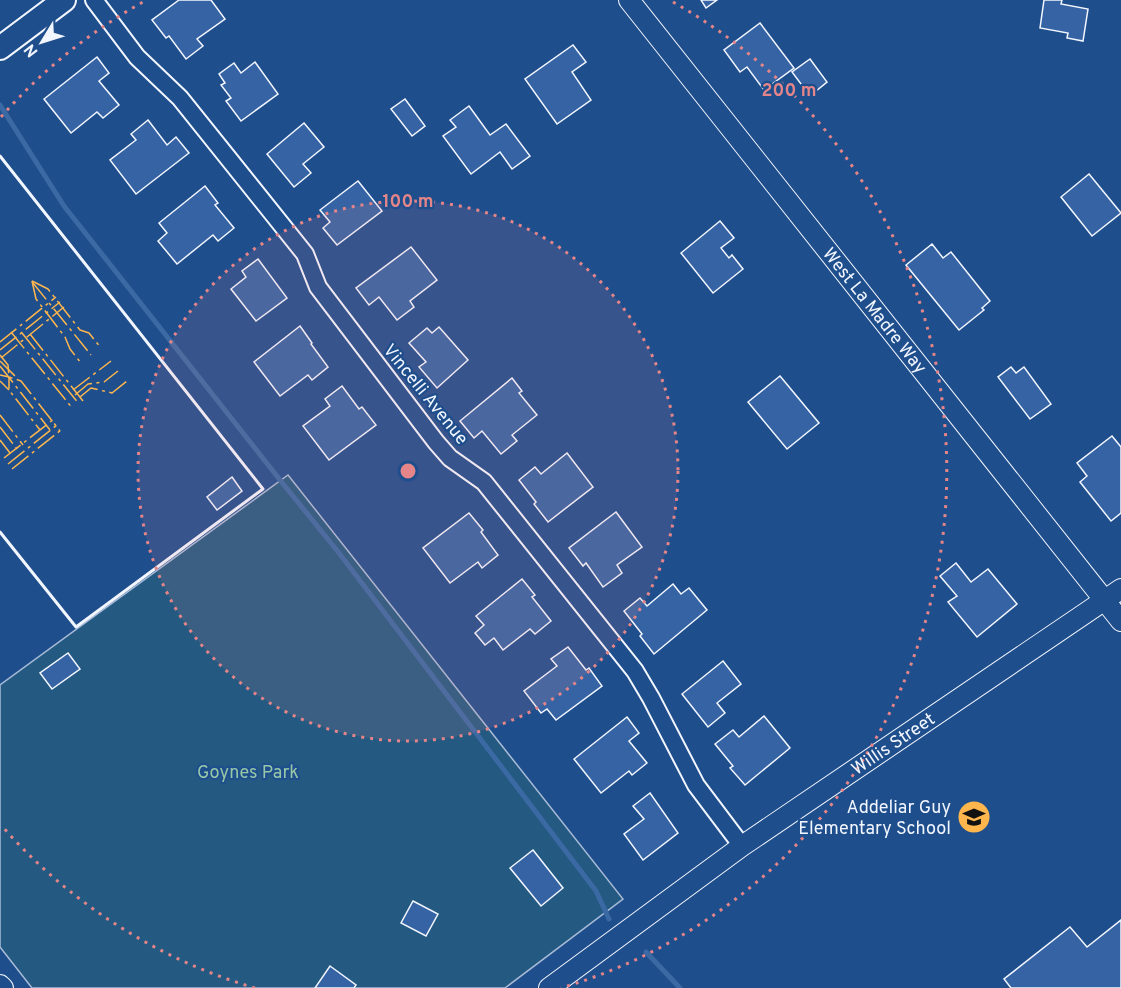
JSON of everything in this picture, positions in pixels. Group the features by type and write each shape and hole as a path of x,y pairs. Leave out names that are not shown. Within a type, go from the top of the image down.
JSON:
{"main road":[{"path":"0,48 64,0"}],"street":[{"name":"Vincelli Avenue","path":"94,0 137,57 180,98 305,254 318,287 436,442 450,458 484,482 635,671 696,785 742,846"},
{"name":"West La Madre Way","path":"629,0 1121,621"},
{"name":"Willis Street","path":"549,988 742,846 1121,589"}],"green space":[{"name":"Goynes Park","path":"288,475 623,899 505,988 32,988 0,947 0,685"}],"building":[{"path":"179,0 211,0 225,19 197,39 203,46 186,59 169,36 166,38 152,20"},
{"path":"701,0 717,0 706,8"},
{"path":"1044,0 1062,0 1061,4 1088,9 1083,41 1067,38 1068,33 1040,28"},
{"path":"760,23 794,68 764,90 747,67 740,72 724,50"},
{"path":"573,45 586,62 572,72 591,100 557,124 525,79"},
{"path":"97,57 109,73 99,81 119,105 103,118 97,112 71,133 44,99"},
{"path":"810,59 827,82 810,96 792,72"},
{"path":"255,62 278,94 241,121 226,101 231,98 221,85 225,83 219,74 234,63 241,73"},
{"path":"405,99 425,126 412,136 391,109"},
{"path":"469,106 490,135 506,124 530,156 512,169 500,152 471,174 443,136 456,127 450,120"},
{"path":"148,120 167,145 176,137 189,153 136,194 110,160 136,140 131,134"},
{"path":"304,123 324,147 303,164 311,173 294,187 267,154"},
{"path":"1089,174 1121,213 1092,236 1061,197"},
{"path":"358,181 382,211 337,245 323,228 330,222 320,210"},
{"path":"205,186 218,203 215,205 234,228 218,241 213,235 177,264 158,241 167,233 159,223"},
{"path":"720,221 734,238 721,248 729,258 732,255 743,269 713,293 681,253"},
{"path":"932,244 943,258 951,252 990,301 982,308 984,310 959,330 906,265"},
{"path":"411,247 437,280 410,301 414,307 397,320 379,297 369,305 356,288"},
{"path":"258,259 287,298 256,321 231,289 246,277 242,271"},
{"path":"300,326 328,367 312,380 308,375 280,396 254,362"},
{"path":"439,327 468,360 437,388 419,367 426,362 409,343 427,328 432,333"},
{"path":"1011,367 1016,373 1024,367 1051,404 1030,419 998,377"},
{"path":"780,376 819,423 787,449 748,402"},
{"path":"512,378 522,391 519,393 537,415 512,435 517,441 501,454 482,431 474,438 460,421"},
{"path":"342,386 359,409 362,407 376,425 329,460 303,426 330,406 325,399"},
{"path":"1112,436 1121,447 1121,513 1111,521 1080,482 1087,476 1077,463"},
{"path":"567,453 593,487 548,522 519,480 535,467 541,474"},
{"path":"232,477 242,491 217,510 207,497"},
{"path":"616,512 642,547 617,565 622,573 603,587 586,563 583,566 569,548"},
{"path":"469,513 483,530 481,532 498,555 482,568 478,562 450,583 423,548"},
{"path":"956,563 971,582 988,569 1017,604 977,637 948,602 957,596 940,576"},
{"path":"522,579 535,595 532,597 551,621 535,634 530,629 503,650 494,638 485,645 475,633 484,625 476,616"},
{"path":"673,584 681,594 689,588 707,610 654,654 624,611 640,598 647,606"},
{"path":"568,647 586,670 589,668 602,686 556,720 547,709 541,713 524,691 557,666 551,659"},
{"path":"68,653 80,669 52,689 40,673"},
{"path":"723,661 741,684 717,703 725,713 708,727 682,694"},
{"path":"764,716 790,748 745,785 730,768 733,766 715,744 733,730 739,737"},
{"path":"627,717 639,733 629,741 647,763 632,775 629,771 601,793 574,759"},
{"path":"650,793 678,833 643,860 624,834 644,819 633,806"},
{"path":"533,850 563,888 541,906 510,868"},
{"path":"413,901 438,914 426,936 401,923"},
{"path":"1121,920 1121,988 1011,988 1004,979 1070,927 1087,947"},
{"path":"330,966 356,985 354,988 315,988"}],"waterway":[{"path":"0,105 64,206 339,553 596,891 609,919"},
{"path":"646,952 680,988"}],"wall":[{"path":"0,156 263,489 76,627 0,532"}],"power":[{"path":"32,281 48,289 80,330 89,333 101,348"},
{"path":"32,281 36,299 65,337 70,349 81,363"},
{"path":"33,283 91,355"},
{"path":"0,342 56,297"},
{"path":"0,350 60,302"},
{"path":"1,358 64,307"},
{"path":"11,332 73,409"},
{"path":"22,333 79,404"},
{"path":"30,334 83,401"},
{"path":"0,355 8,365 9,377 21,381 60,431"},
{"path":"0,361 18,379"},
{"path":"73,390 111,361"},
{"path":"0,366 50,430"},
{"path":"75,395 88,384 104,382 118,371"},
{"path":"0,375 9,377 9,390 40,430"},
{"path":"0,381 9,390"},
{"path":"80,397 91,388 112,393 127,381"},
{"path":"0,415 23,445"},
{"path":"4,458 54,419"},
{"path":"8,464 57,425"},
{"path":"0,427 17,449"},
{"path":"12,469 61,430"},
{"path":"0,440 10,453"}],"place":[{"name":"Addeliar Guy Elementary School","path":"974,817"}]}
